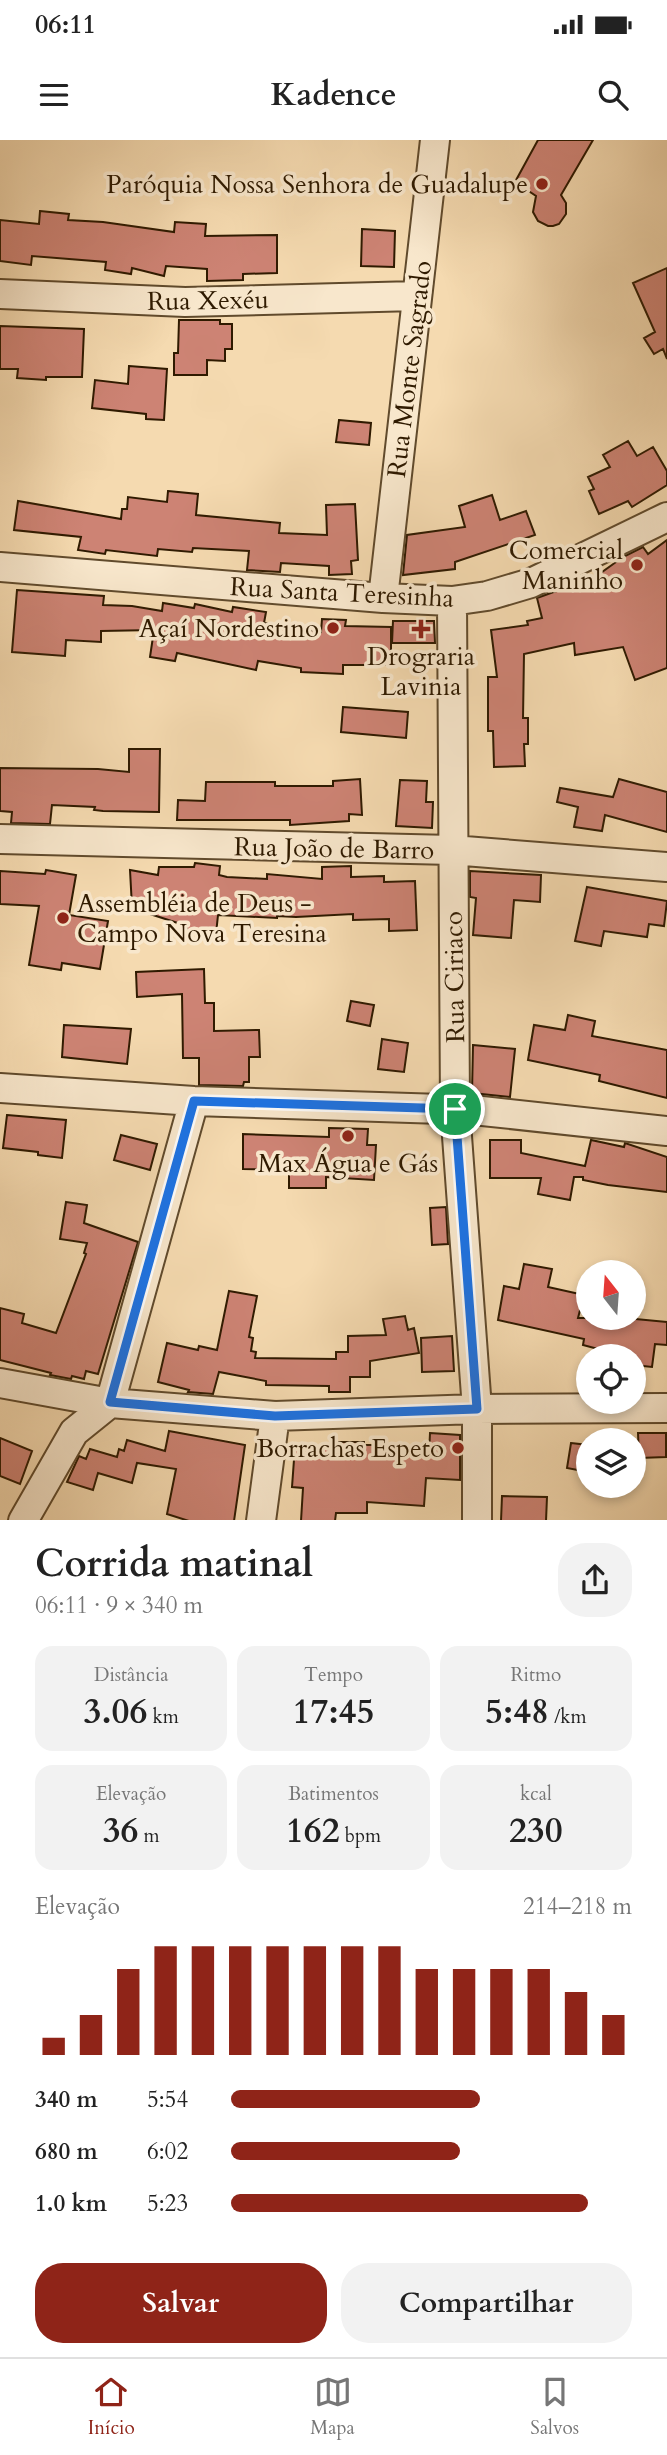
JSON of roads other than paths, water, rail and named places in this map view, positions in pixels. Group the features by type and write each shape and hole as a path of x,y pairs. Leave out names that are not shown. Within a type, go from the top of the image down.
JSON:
{"street":[{"name":"Rua Monte Sagrado","path":"383,598 435,140"},
{"name":"Rua Xexéu","path":"0,294 185,302 416,296"},
{"name":"Rua Santa Teresinha","path":"0,567 383,598 452,601 487,596 531,583 667,517"},
{"name":"Rua Ciriaco","path":"452,601 455,1109 477,1409 477,1520"},
{"name":"Rua João de Barro","path":"0,839 452,850 667,867"},
{"path":"0,1088 194,1101 455,1109 667,1131"},
{"path":"24,1520 74,1432 110,1402 194,1101"},
{"path":"0,1383 110,1402 275,1416 477,1409 667,1408"},
{"path":"261,1520 275,1416"}],"place":[{"name":"Paróquia Nossa Senhora de Guadalupe","path":"542,184"},
{"name":"Comercial Maninho","path":"637,565"},
{"name":"Açaí Nordestino","path":"333,628"},
{"name":"Drograria Lavinia","path":"421,629"},
{"name":"Assembléia de Deus - Campo Nova Teresina","path":"63,918"},
{"name":"Max Água e Gás","path":"348,1136"},
{"name":"Borrachas Espeto","path":"458,1448"}]}
